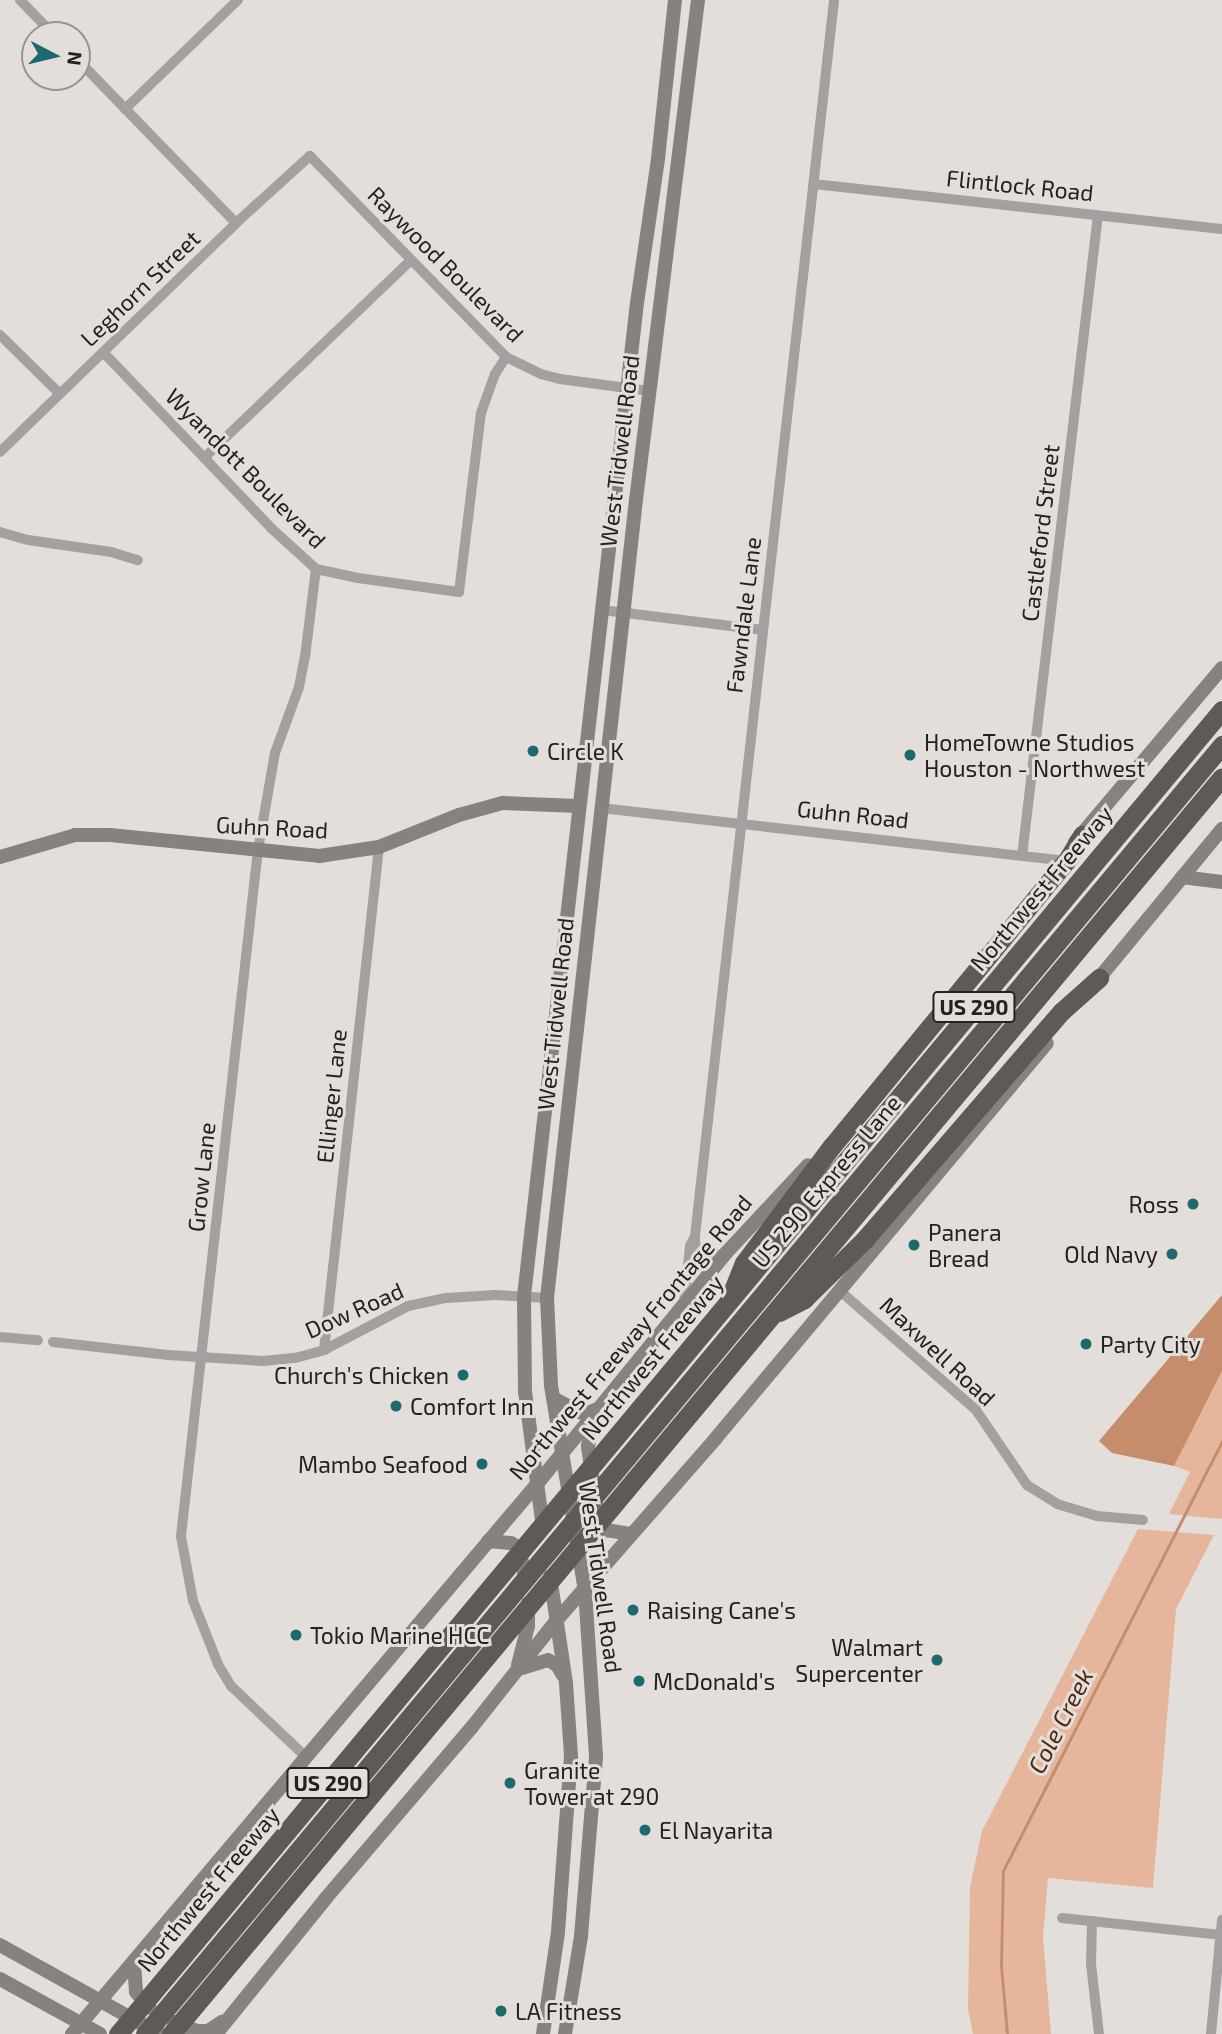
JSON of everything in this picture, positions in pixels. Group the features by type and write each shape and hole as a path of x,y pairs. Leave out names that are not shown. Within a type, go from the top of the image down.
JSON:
{"highway":[{"name":"Northwest Freeway","path":"118,2034 1222,710"},
{"name":"US 290 Express Lane","path":"145,2034 1222,745"},
{"name":"US 290","path":"171,2034 1222,777"},
{"path":"728,1305 744,1263 832,1146 1069,857 1082,835"},
{"path":"772,1315 804,1300 865,1239 1062,1011 1099,978"}],"main road":[{"name":"West Tidwell Road","path":"543,2034 558,1932 571,1755 566,1683 525,1392 524,1297 614,497 675,0"},
{"name":"West Tidwell Road","path":"565,2034 581,1936 591,1843 596,1756 585,1591 553,1398 547,1298 636,499 698,0"},
{"path":"663,109 684,111"},
{"path":"645,246 667,250"},
{"path":"614,497 636,499"},
{"name":"Northwest Freeway Frontage Road","path":"72,2034 537,1484 726,1253 816,1156 963,973 1222,668"},
{"name":"Guhn Road","path":"0,857 75,835 110,835 319,856 379,847 477,808 503,803 579,806"},
{"path":"216,2034 556,1621 585,1591 839,1290 1222,829"},
{"path":"1182,877 1222,882"},
{"path":"561,970 582,972"},
{"path":"542,1136 563,1139"},
{"path":"553,1398 579,1412 596,1410 588,1446 598,1519 606,1530 632,1534"},
{"path":"488,1541 514,1544 523,1555 529,1620 517,1670"},
{"path":"517,1670 548,1660 557,1665 566,1683"},
{"path":"571,1755 596,1756"},
{"path":"0,1945 160,2034"},
{"path":"134,1963 134,1982 143,2004 184,2028 208,2031 230,2017"},
{"path":"0,1979 100,2034"}],"street":[{"path":"20,0 40,21"},
{"path":"125,108 238,0"},
{"name":"Fawndale Lane","path":"684,1304 690,1246 695,1236 834,0"},
{"path":"91,73 236,223"},
{"name":"Leghorn Street","path":"0,452 236,223 310,156"},
{"name":"Raywood Boulevard","path":"310,156 506,357 541,374 559,379 649,391"},
{"name":"Flintlock Road","path":"814,184 1222,229"},
{"name":"Castleford Street","path":"1023,856 1098,215"},
{"path":"204,458 411,260"},
{"path":"0,335 60,394"},
{"name":"Wyandott Boulevard","path":"104,353 271,528 316,569 358,578 458,592 481,414 495,374 506,357"},
{"path":"0,532 28,540 111,552 138,560"},
{"name":"Grow Lane","path":"305,1756 231,1686 203,1632 192,1601 181,1536 258,850 275,753 299,687 316,569"},
{"path":"602,610 763,630"},
{"name":"Guhn Road","path":"601,808 1058,860"},
{"name":"Ellinger Lane","path":"324,1349 379,847"},
{"path":"695,1236 698,1251 705,1256 726,1253"},
{"name":"Maxwell Road","path":"839,1290 976,1410 1027,1485 1057,1504 1087,1513 1143,1520"},
{"name":"Dow Road","path":"53,1342 202,1358 264,1361 295,1358 324,1349 408,1306 447,1298 547,1298"},
{"path":"0,1337 38,1340"},
{"path":"1062,1918 1220,1935"},
{"path":"1211,2034 1222,1920"},
{"path":"1092,1921 1091,1964 1099,2034"}],"shaded area":[{"path":"1222,1295 1222,1371 1174,1466 1112,1453 1099,1441"},
{"path":"1222,1371 1222,1519 1169,1514 1190,1472 1174,1466"},
{"path":"1138,1529 1214,1535 1176,1609 1153,1888 1048,1878 1043,1937 1051,2034 973,2034 968,2009 970,1887 982,1831"}],"waterway":[{"name":"Cole Creek","path":"1007,2034 1001,1965 1003,1871 1222,1441"}],"place":[{"name":"Circle K","path":"533,751"},
{"name":"HomeTowne Studios Houston - Northwest","path":"910,755"},
{"name":"Ross","path":"1193,1204"},
{"name":"Panera Bread","path":"914,1245"},
{"name":"Old Navy","path":"1172,1254"},
{"name":"Party City","path":"1086,1344"},
{"name":"Church's Chicken","path":"463,1375"},
{"name":"Comfort Inn","path":"396,1406"},
{"name":"Mambo Seafood","path":"482,1464"},
{"name":"Raising Cane's","path":"633,1610"},
{"name":"Tokio Marine HCC","path":"296,1635"},
{"name":"Walmart Supercenter","path":"937,1660"},
{"name":"McDonald's","path":"639,1681"},
{"name":"Granite Tower at 290","path":"510,1783"},
{"name":"El Nayarita","path":"645,1830"},
{"name":"LA Fitness","path":"501,2011"}]}
